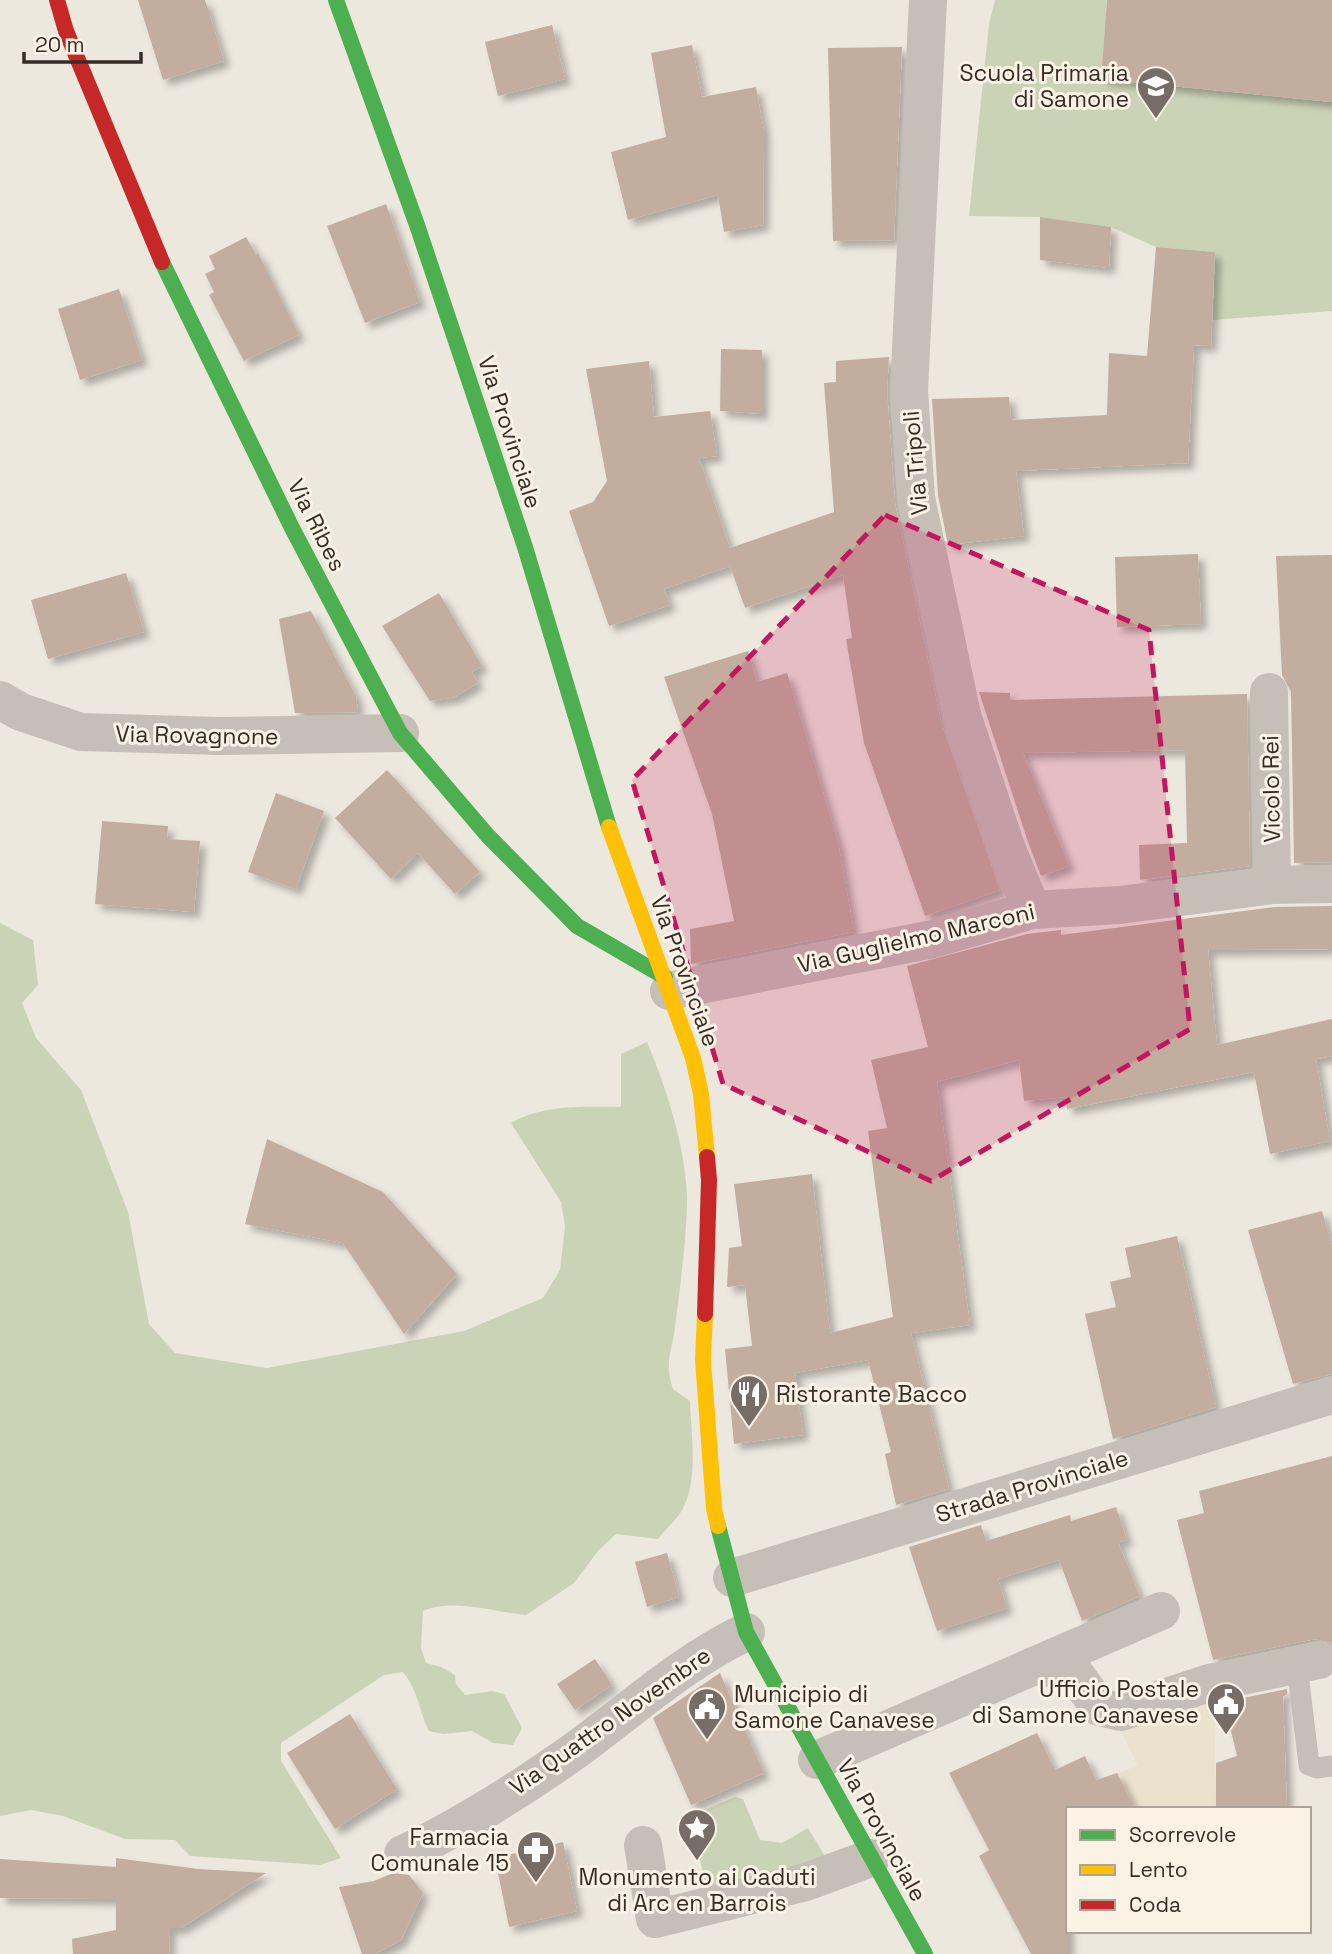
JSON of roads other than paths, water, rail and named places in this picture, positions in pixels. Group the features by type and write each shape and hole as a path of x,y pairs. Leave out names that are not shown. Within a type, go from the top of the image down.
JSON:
{"main road":[{"name":"Via Ribes","path":"57,0 66,31 145,228 292,528 400,733 488,836 577,926 667,984"},
{"name":"Via Provinciale","path":"336,0 417,225 524,547 620,859 693,1058 701,1094 709,1180 703,1360 714,1509 746,1632 925,1954"}],"street":[{"name":"Via Tripoli","path":"928,0 909,390 916,498 962,715 1002,836 1032,910"},
{"name":"Vicolo Rei","path":"1269,692 1272,885"},
{"name":"Via Rovagnone","path":"0,701 21,712 81,732 219,736 400,733"},
{"name":"Via Guglielmo Marconi","path":"667,984 933,939 1032,910 1120,905 1272,885 1332,884"},
{"name":"Strada Provinciale","path":"732,1578 1332,1395"},
{"path":"817,1760 1161,1611"},
{"name":"Via Quattro Novembre","path":"403,1854 432,1841 574,1751 707,1651 746,1632"},
{"path":"1033,1666 1073,1671 1099,1707 1121,1712 1209,1683 1308,1662"},
{"path":"643,1845 655,1919 806,1882 872,1858"}],"lane":[{"path":"1308,1662 1309,1765 1332,1766"}],"place":[{"name":"Scuola Primaria di Samone","path":"1156,120"},
{"name":"Ristorante Bacco","path":"749,1428"},
{"name":"Ufficio Postale di Samone Canavese","path":"1226,1736"},
{"name":"Municipio di Samone Canavese","path":"707,1741"},
{"name":"Monumento ai Caduti di Arc en Barrois","path":"697,1862"},
{"name":"Farmacia Comunale 15","path":"536,1884"}]}
